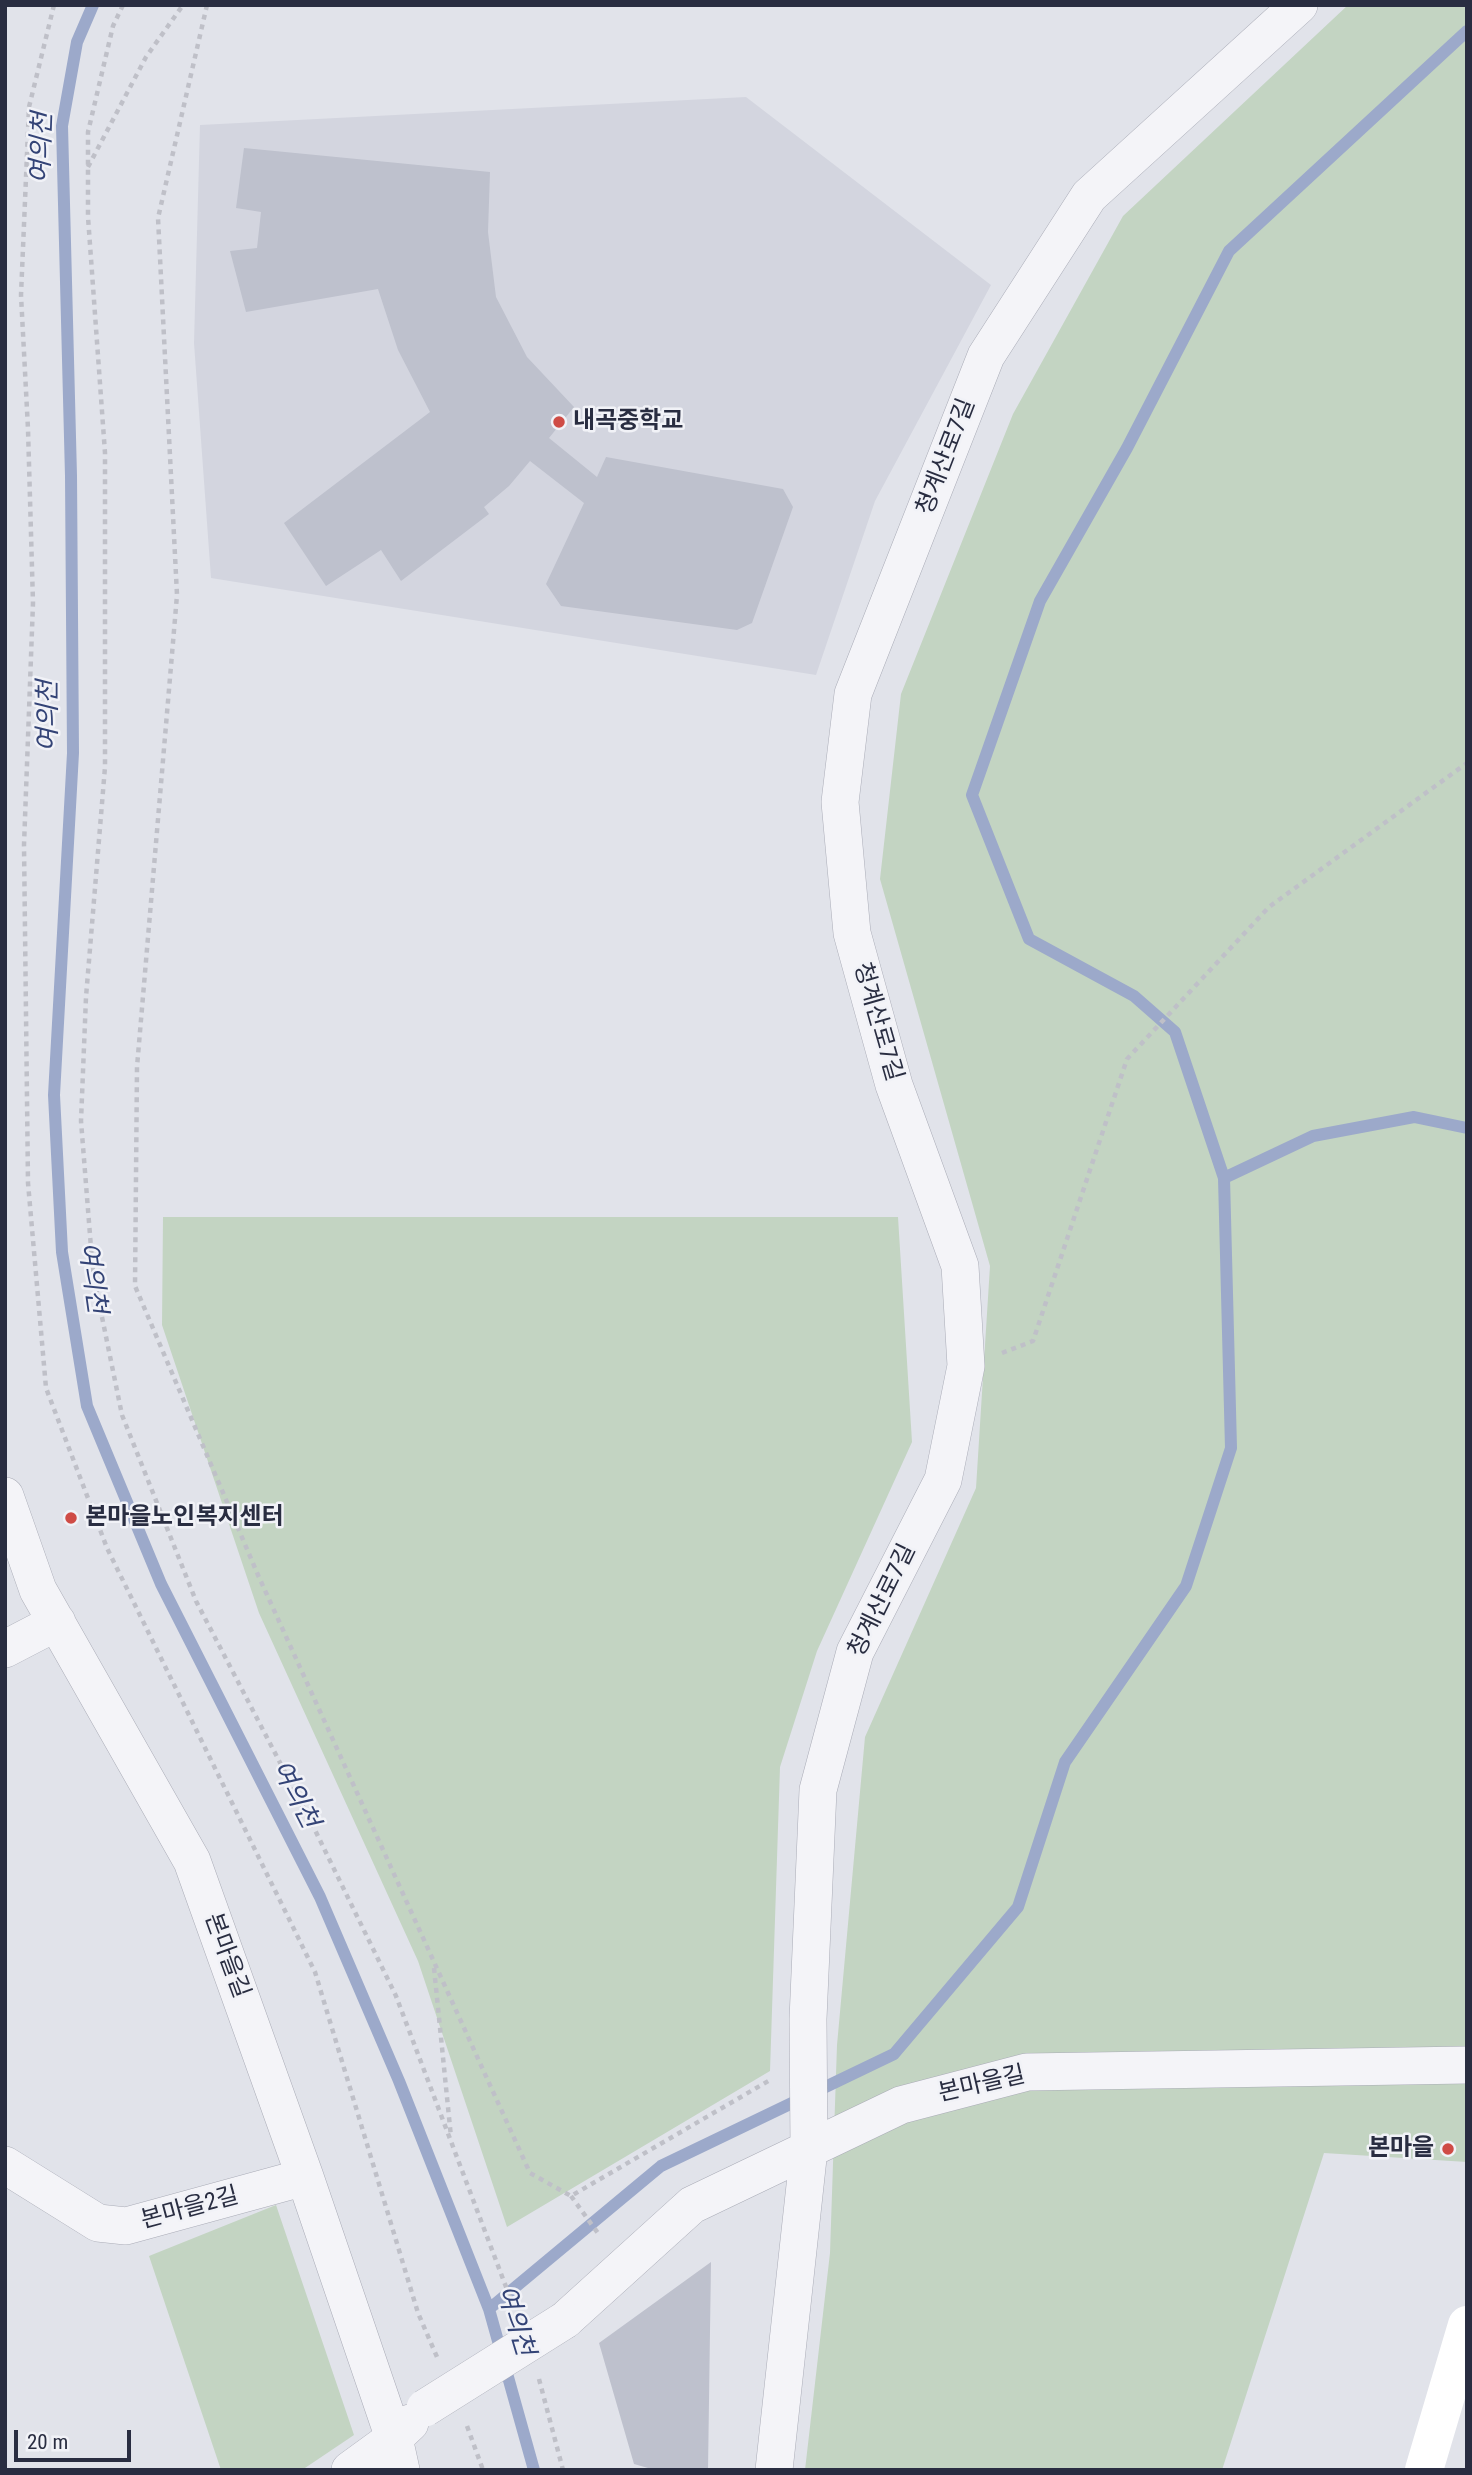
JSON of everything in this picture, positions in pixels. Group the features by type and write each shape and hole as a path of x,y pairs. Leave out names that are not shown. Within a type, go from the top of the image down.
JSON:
{"main road":[{"path":"1424,2470 1467,2325"}],"street":[{"name":"청계산로7길","path":"774,2470 808,2137 808,2063 818,1790 855,1652 943,1480 966,1366 960,1266 894,1085 852,933 840,802 853,694 986,356 1089,196 1299,5"},
{"name":"본마을길","path":"5,1496 48,1626 192,1861 305,2177 398,2454"},
{"path":"5,1648 48,1626"},
{"name":"본마을길","path":"398,2454 425,2408 565,2320 691,2205 808,2137 901,2105 1027,2072 1467,2065"},
{"name":"본마을2길","path":"5,2165 98,2223 126,2226 305,2177"},
{"path":"350,2470 398,2454"}],"path":[{"path":"54,5 29,107 21,295 33,603 24,845 28,1183 46,1388 107,1548 315,1972 418,2313 439,2362"},
{"path":"123,5 113,26 88,132 89,217 105,453 104,767 86,997 80,1121 93,1273 122,1415 196,1601 314,1828 396,1996 502,2277"},
{"path":"88,168 146,57 183,5"},
{"path":"207,5 158,218 177,595 138,1067 135,1286 258,1576 530,2173 571,2196 607,2245"},
{"path":"966,1366 1033,1342 1127,1059 1269,907 1467,763"},
{"path":"434,1963 452,2143"},
{"path":"571,2196 808,2063"},
{"path":"536,2368 563,2470"},
{"path":"465,2423 483,2470"}],"shaded area":[{"name":"내곡중학교","path":"746,97 991,285 875,501 816,675 211,578 194,343 200,125"}],"green space":[{"path":"1348,5 1467,5 1467,2162 1324,2153 1222,2470 805,2470 830,2253 837,2045 865,1737 976,1488 990,1266 880,879 901,694 1013,414 1123,216"},
{"path":"163,1217 898,1217 912,1442 817,1651 780,1767 770,2071 507,2227 418,1961 259,1613 162,1325"},
{"path":"276,2205 354,2435 302,2470 221,2470 149,2256"}],"building":[{"path":"244,148 490,172 488,232 496,297 527,357 574,407 549,438 597,477 606,457 783,489 793,507 752,623 737,630 561,606 546,584 584,503 530,461 509,486 484,507 489,514 401,581 381,550 326,586 284,523 430,412 398,350 378,289 246,312 230,251 257,248 261,212 236,208"},
{"path":"711,2262 708,2470 655,2470 634,2464 599,2343"}],"waterway":[{"name":"여의천","path":"93,5 77,42 62,126 71,476 73,753 54,1095 62,1252 87,1406 161,1584 320,1897 399,2081 489,2309 534,2470"},
{"path":"489,2309 661,2166 894,2054 1018,1907 1065,1762 1186,1586 1231,1448 1224,1178 1175,1032 1134,996 1029,939 972,795 1040,601 1127,448 1229,251 1467,31"},
{"path":"1224,1178 1313,1136 1414,1117 1467,1128"}],"place":[{"name":"내곡중학교","path":"559,422"},
{"name":"본마을노인복지센터","path":"71,1518"},
{"name":"본마을","path":"1448,2149"}]}
